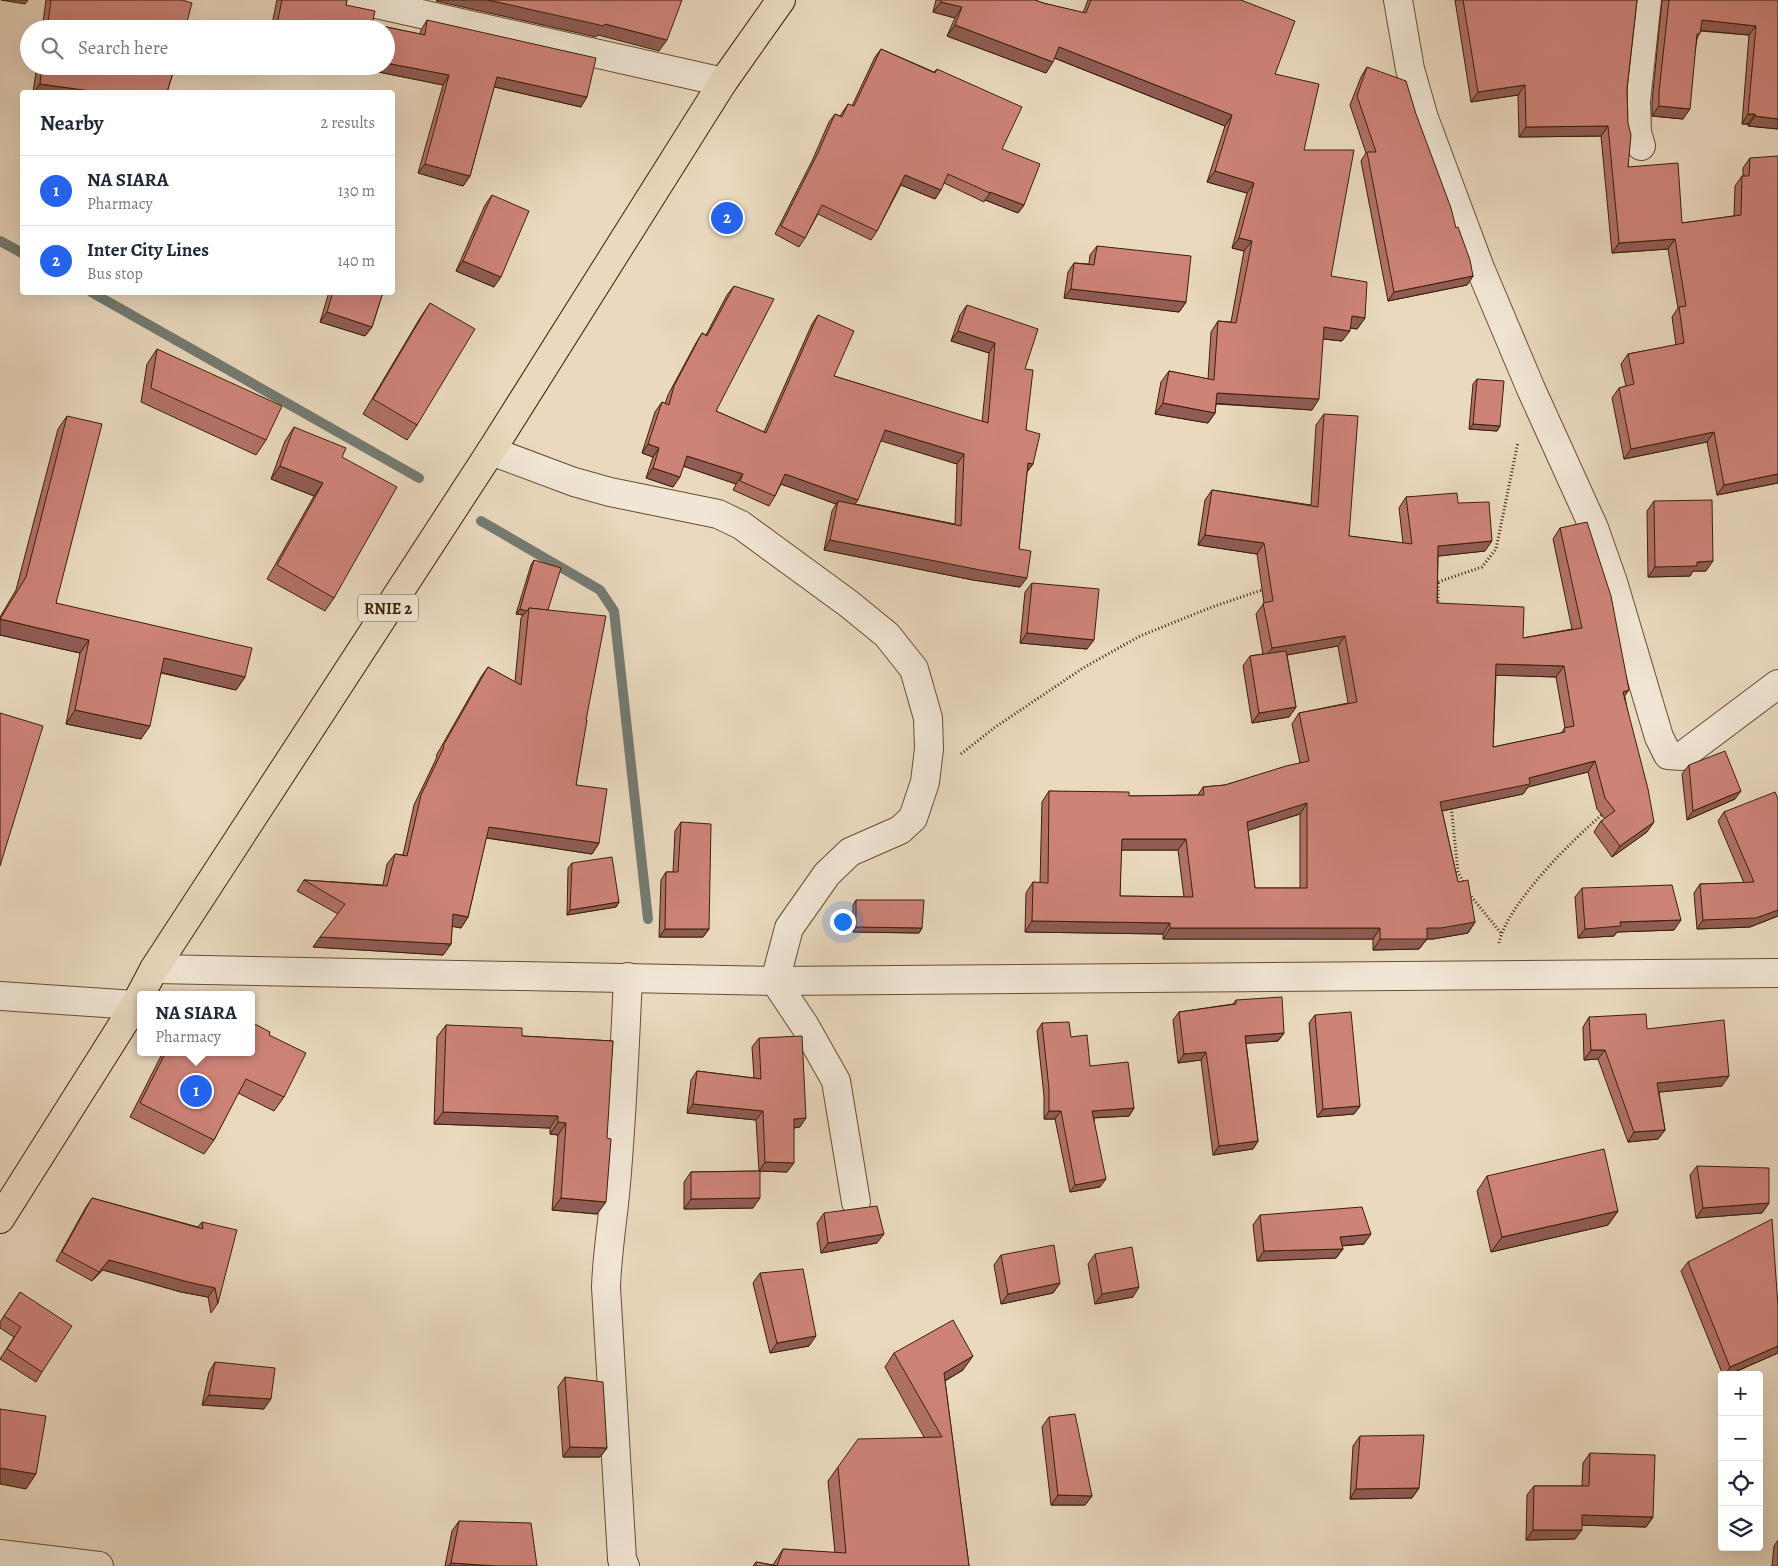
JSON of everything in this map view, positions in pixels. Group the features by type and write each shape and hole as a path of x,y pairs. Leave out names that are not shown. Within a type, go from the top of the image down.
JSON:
{"main road":[{"name":"RNIE 2","path":"143,991 154,969 491,451 723,82 781,0"},
{"name":"RNIE 2","path":"0,1219 136,1005"}],"street":[{"path":"359,0 723,82"},
{"path":"1398,0 1410,69 1424,118 1480,268 1531,389 1594,528 1613,582 1659,737 1668,755 1682,756 1778,684"},
{"path":"1641,146 1637,132 1636,101 1647,0"},
{"path":"491,451 574,482 610,492 718,514 741,525 887,635 914,669 928,718 929,749 925,782 914,818 900,830 850,852 827,874 788,928 775,981 836,1081 856,1202"},
{"path":"154,969 775,981 1778,973"},
{"path":"625,1566 622,1559 606,1287 607,1257 616,1186 622,1113 628,977"},
{"path":"0,996 136,1005"},
{"path":"0,1554 98,1566"}],"path":[{"path":"1428,582 1438,583 1482,566 1496,548 1519,438"},
{"path":"1438,583 1438,610"},
{"path":"925,782 994,728 1083,668 1140,636 1230,600 1266,588"},
{"path":"1450,797 1458,872 1469,894 1501,933"},
{"path":"1496,976 1501,933 1524,895 1579,834 1605,812"}],"building":[{"path":"51,0 182,0 192,3 187,20 48,20"},
{"path":"282,0 347,0 346,5 375,11 373,20 278,20"},
{"path":"488,0 682,0 667,40 605,24 604,26"},
{"path":"941,0 1035,0 1086,13 1091,0 1241,0 1295,21 1275,74 1319,84 1304,150 1354,150 1331,276 1367,282 1365,318 1352,316 1350,331 1324,327 1319,399 1217,393 1215,413 1163,403 1169,371 1214,380 1218,321 1236,323 1252,241 1239,238 1254,183 1215,171 1232,115 1059,47 1053,62 955,25 962,7 941,2"},
{"path":"1463,0 1637,0 1627,89 1628,123 1631,135 1628,167 1678,163 1682,223 1741,215 1742,176 1749,176 1750,158 1778,156 1778,474 1724,485 1714,432 1631,449 1619,388 1634,384 1628,354 1684,343 1679,307 1686,306 1675,239 1619,243 1608,126 1526,127 1525,85 1478,92"},
{"path":"1669,0 1778,0 1778,119 1748,114 1756,26 1702,20 1700,34 1697,34 1690,109 1659,106"},
{"path":"427,20 596,58 587,97 497,77 470,176 425,164 449,75 395,65 395,29 425,35"},
{"path":"881,49 935,73 937,69 1022,107 1002,149 1040,164 1024,205 990,193 948,174 941,190 905,175 877,231 822,205 805,238 781,226 818,153 835,114 842,117 848,104 854,106"},
{"path":"1367,67 1406,81 1416,114 1451,208 1456,228 1458,227 1470,260 1473,276 1394,292 1367,152 1376,152 1357,96"},
{"path":"41,75 172,75 168,90 84,90 40,84"},
{"path":"492,195 529,211 501,277 463,261"},
{"path":"1097,246 1191,256 1186,302 1071,289 1074,263 1094,265"},
{"path":"734,286 774,299 716,411 766,433 818,315 854,331 834,376 988,423 995,343 958,331 967,305 1038,329 1025,369 1033,370 1026,430 1040,434 1033,464 1028,463 1019,549 1031,551 1027,578 830,540 838,501 961,526 964,454 885,430 858,500 785,474 775,496 740,481 743,474 687,456 680,477 653,468 659,448 648,444 662,402 669,405 674,386 702,333 707,336"},
{"path":"332,295 382,295 372,327 327,312"},
{"path":"430,303 475,329 417,425 373,399"},
{"path":"157,349 282,406 266,440 151,388"},
{"path":"1477,379 1504,381 1500,426 1473,424"},
{"path":"1324,414 1358,416 1349,536 1412,544 1406,497 1457,493 1458,503 1489,502 1492,541 1438,546 1437,603 1524,607 1523,638 1582,628 1560,528 1587,522 1611,596 1629,690 1623,692 1648,789 1654,822 1620,846 1601,821 1615,811 1605,798 1595,761 1529,778 1530,784 1440,802 1458,882 1468,880 1475,922 1441,928 1427,928 1427,939 1380,939 1380,928 1170,928 1170,923 1032,921 1033,882 1048,883 1049,791 1129,792 1129,796 1204,795 1203,787 1225,785 1286,766 1309,761 1299,713 1357,702 1345,636 1272,648 1263,603 1273,601 1264,543 1205,535 1212,490 1318,507","holes":["1496,664 1564,666 1574,726 1564,728 1565,732 1493,747","1307,803 1307,888 1255,888 1247,822","1122,839 1186,839 1193,897 1120,896"]},
{"path":"67,416 102,424 56,603 252,648 245,677 164,658 150,726 75,710 89,640 0,619 26,577"},
{"path":"294,427 346,448 342,457 397,487 334,598 277,565 323,483 280,466"},
{"path":"1712,500 1713,561 1697,562 1697,566 1655,567 1654,501"},
{"path":"534,560 561,568 548,610 529,608 527,611 520,609"},
{"path":"1032,583 1099,589 1094,640 1027,633"},
{"path":"529,608 606,616 586,720 576,785 607,789 599,843 489,827 468,917 453,914 451,944 320,937 345,904 304,880 387,886 395,854 407,856 421,795 443,746 488,667 521,685"},
{"path":"1286,651 1296,707 1259,713 1250,656"},
{"path":"0,713 43,726 0,866"},
{"path":"1725,751 1741,791 1693,811 1689,765"},
{"path":"1775,792 1778,799 1778,910 1756,918 1703,920 1700,884 1754,882 1724,812"},
{"path":"681,822 711,824 709,929 665,929 666,872 678,872"},
{"path":"612,857 619,902 570,910 572,863"},
{"path":"1672,885 1681,920 1620,922 1621,926 1585,929 1582,888"},
{"path":"856,900 924,900 922,928 856,927"},
{"path":"1282,997 1284,1033 1245,1036 1258,1141 1219,1146 1206,1052 1184,1054 1179,1012 1236,1004 1236,1000"},
{"path":"1351,1012 1360,1106 1323,1109 1315,1015"},
{"path":"1646,1014 1647,1029 1724,1020 1729,1076 1657,1083 1665,1130 1634,1132 1605,1050 1591,1050 1589,1017"},
{"path":"1069,1022 1071,1037 1087,1035 1090,1066 1128,1062 1134,1108 1092,1111 1106,1179 1075,1185 1061,1111 1049,1111 1049,1089 1042,1023"},
{"path":"255,1024 270,1032 269,1035 306,1053 284,1097 246,1079 214,1140 140,1103 164,1056 255,1056"},
{"path":"446,1025 522,1028 522,1036 613,1041 607,1138 611,1139 606,1202 561,1198 566,1123 558,1122 558,1116 443,1112"},
{"path":"802,1036 806,1118 794,1119 794,1163 765,1162 763,1111 693,1104 697,1071 761,1079 759,1038"},
{"path":"1604,1149 1618,1211 1502,1237 1487,1176"},
{"path":"1697,1166 1769,1168 1769,1203 1703,1208"},
{"path":"760,1171 760,1198 691,1199 691,1172"},
{"path":"92,1198 203,1229 202,1222 237,1230 218,1303 215,1288 109,1260 99,1272 62,1252"},
{"path":"877,1206 884,1234 828,1243 824,1213"},
{"path":"1362,1207 1371,1234 1340,1237 1343,1249 1264,1251 1260,1215"},
{"path":"1772,1219 1778,1307 1778,1346 1730,1367 1688,1262"},
{"path":"1054,1245 1060,1283 1008,1294 1001,1255"},
{"path":"1132,1247 1139,1287 1102,1294 1095,1254"},
{"path":"803,1269 816,1336 777,1343 760,1273"},
{"path":"20,1292 72,1326 42,1372 7,1349 21,1327 4,1316"},
{"path":"953,1320 973,1356 944,1373 969,1566 777,1566 783,1549 846,1553 838,1467 858,1439 942,1437 894,1353"},
{"path":"215,1362 275,1368 271,1399 209,1395"},
{"path":"565,1377 603,1382 607,1448 570,1447"},
{"path":"0,1409 46,1416 36,1474 0,1468"},
{"path":"1075,1414 1092,1496 1058,1495 1049,1417"},
{"path":"1424,1435 1419,1488 1356,1489 1360,1436"},
{"path":"1590,1453 1655,1455 1653,1517 1582,1515 1582,1530 1533,1530 1534,1486 1589,1486"},
{"path":"459,1521 531,1523 537,1566 451,1563"},
{"path":"756,1562 777,1566 756,1566"}],"waterway":[{"path":"0,241 20,252"},
{"path":"96,295 419,478"},
{"path":"481,521 600,590 614,611 648,919"}],"place":[{"name":"Inter City Lines","path":"727,218"},
{"name":"NA SIARA","path":"196,1091"}]}
